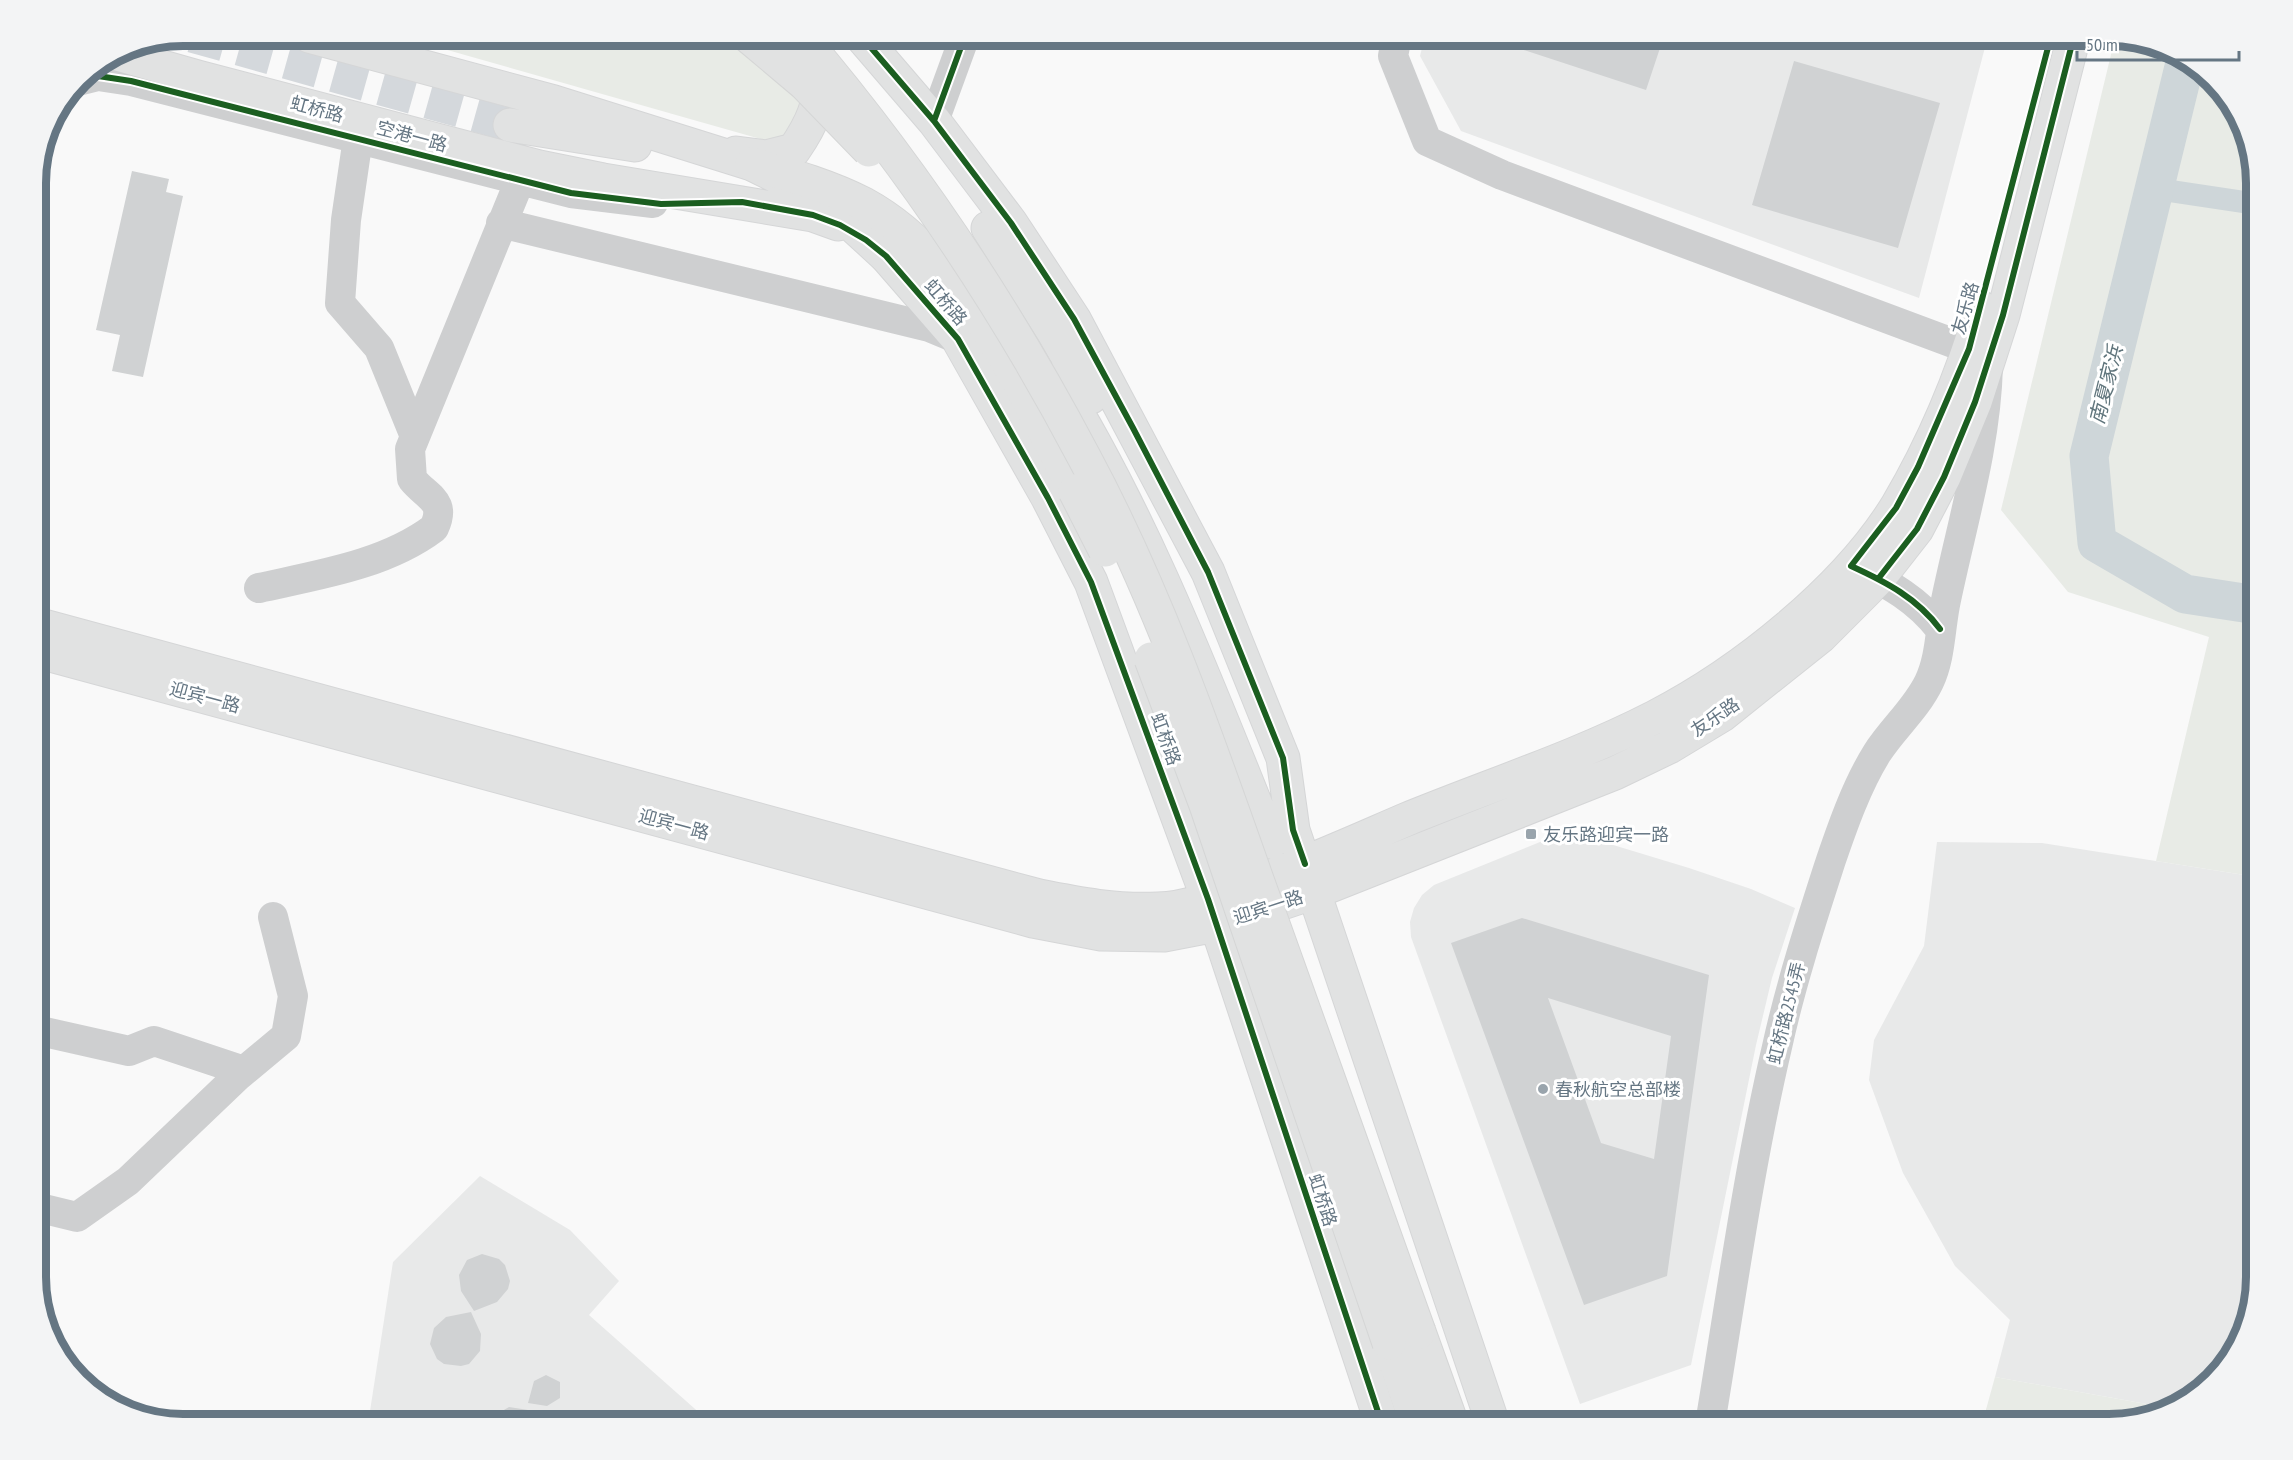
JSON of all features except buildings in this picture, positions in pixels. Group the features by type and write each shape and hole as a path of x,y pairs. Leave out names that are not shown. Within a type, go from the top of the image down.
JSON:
{"main road":[{"name":"友乐路","path":"1978,358 2049,46"},
{"name":"友乐路","path":"1310,878 1407,820 1578,752 1654,717 1704,689 1750,657 1802,614 1865,572 1896,508 2003,315 2071,46"},
{"name":"虹桥路","path":"349,47 554,102 752,164 806,191 838,213 876,248 958,339 1048,498 1091,582 1212,912 1379,1414"},
{"path":"761,47 805,84 862,142 994,302"},
{"path":"699,148 766,157 794,150 809,128 817,105 818,80 802,47"},
{"path":"805,47 884,140 942,220 1042,381 1086,459 1130,551 1198,714 1404,1337 1416,1414"},
{"path":"806,47 893,136 927,180 1000,286 1083,421 1149,548 1282,836 1310,878 1490,1414"},
{"path":"849,47 916,124 967,196 1054,333 1159,521 1199,606 1262,766 1282,836"},
{"path":"870,47 934,121 1011,223 1074,318 1208,572 1283,758 1282,836"},
{"name":"虹桥路","path":"130,58 539,166 603,180 813,215 840,225 876,248"},
{"path":"742,202 510,125 752,164 827,188 864,204 891,222 926,251 969,303 1021,387 1113,566 1161,683 1404,1337 1446,1414"},
{"path":"876,248 934,290 975,331 1021,387"},
{"name":"迎宾一路","path":"47,627 1039,896 1103,909 1212,912"},
{"name":"迎宾一路","path":"47,654 1033,921 1101,934 1164,935 1212,912 1310,878"}],"street":[{"path":"1395,46 1393,56 1427,141 1502,175 1978,358"},
{"path":"934,121 961,47"},
{"name":"空港一路","path":"98,76 131,81 571,193 661,204 742,202"},
{"path":"358,138 346,220 340,303 379,348 414,434"},
{"path":"259,588 333,571 389,553 434,528 440,511 437,503 412,478 409,461 414,434 436,391 520,180"},
{"path":"501,223 929,327 958,339"},
{"name":"虹桥路2545弄","path":"1712,1414 1742,1227 1776,1048 1801,951 1834,853 1860,786 1877,754 1914,707 1929,682 1936,664 1940,629 1985,424 1978,358"},
{"path":"1865,572 1927,611 1940,629"},
{"path":"47,1210 77,1217 128,1180 244,1071 285,1036 293,996 273,917"},
{"path":"47,1032 129,1051 154,1041 244,1071"}],"shaded area":[{"path":"1422,46 1985,46 1919,298 1461,131 1420,56"},
{"path":"2113,46 2145,51 2186,70 2200,80 2218,100 2236,131 2245,165 2246,875 2156,861 2209,637 2068,592 2001,510"},
{"path":"436,47 742,47 803,94 789,147"},
{"path":"1567,831 1689,868 1751,889 1795,908 1772,978 1756,1045 1691,1365 1580,1404 1411,937 1410,922 1414,908 1422,895 1434,885"},
{"path":"1937,842 2042,843 2246,875 2245,1295 2242,1312 2228,1345 2213,1367 2186,1390 2155,1406 1995,1377 2010,1320 1955,1266 1903,1173 1869,1080 1874,1040 1924,946"},
{"path":"480,1176 570,1230 619,1281 589,1315 701,1414 370,1414 393,1262"},
{"path":"1995,1377 2155,1406 2110,1414 1985,1414"}],"waterway":[{"name":"南夏家浜","path":"2184,69 2089,456 2097,543 2185,594 2246,603"},
{"path":"2157,189 2246,202"}],"tunnel":[{"path":"231,47 510,125"}],"cycle path":[{"path":"1940,629 1921,608 1900,592 1851,566 1896,508 1918,467 1969,349 2048,46"},
{"path":"1878,579 1917,529 1944,477 1975,402 2003,315 2071,46"},
{"path":"870,47 934,121 1011,223 1074,319 1133,428 1208,572 1283,758 1293,830 1305,864"},
{"path":"934,121 961,47"},
{"path":"98,76 131,81 571,193 661,204 742,202 813,215 840,225 866,240 886,256 958,339 1048,498 1091,582 1208,899 1379,1414"}],"place":[{"name":"友乐路迎宾一路","path":"1531,834"},
{"name":"春秋航空总部楼","path":"1543,1089"}]}
